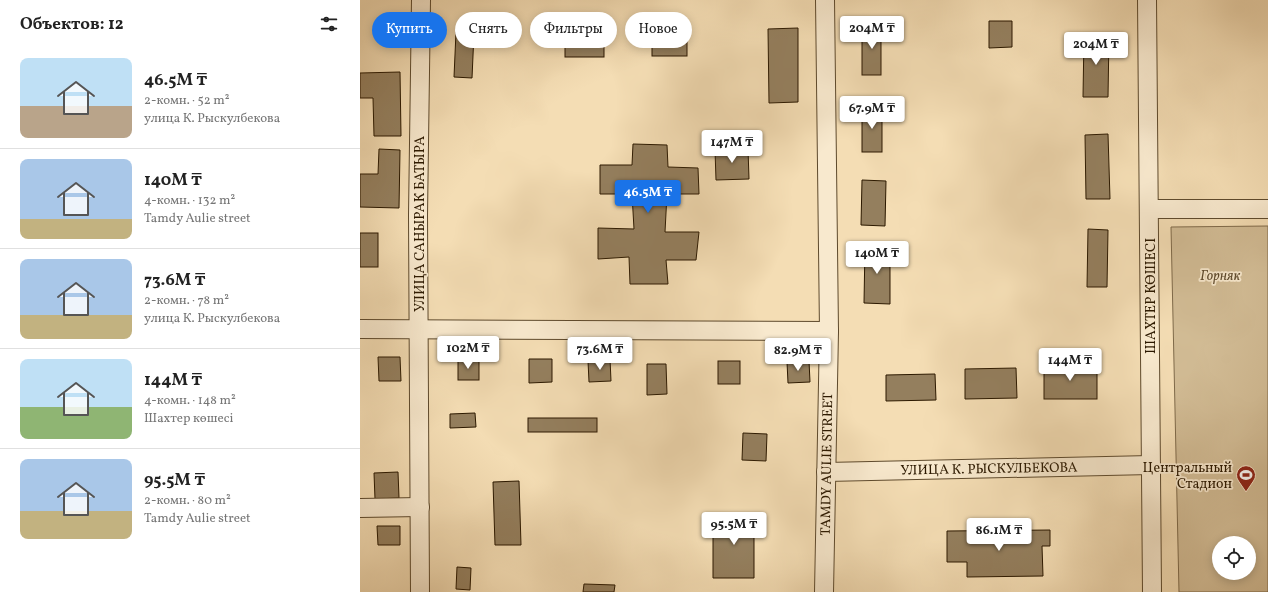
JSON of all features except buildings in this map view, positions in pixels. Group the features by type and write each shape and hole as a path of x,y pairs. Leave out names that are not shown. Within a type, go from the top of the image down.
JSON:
{"street":[{"name":"УЛИЦА САНЫРАК БАТЫРА","path":"420,592 418,215 421,0"},
{"name":"TAMDY AULIE STREET","path":"824,592 829,331 825,0"},
{"name":"ШАХТЕР КӨШЕСІ","path":"1147,0 1152,592"},
{"path":"1149,209 1268,210"},
{"path":"360,329 829,331"},
{"name":"УЛИЦА К. РЫСКУЛБЕКОВА","path":"826,472 1151,465"},
{"path":"360,508 420,507"}],"green space":[{"name":"Горняк","path":"1268,226 1268,592 1179,592 1171,227"}],"place":[{"name":"Центральный Стадион","path":"1246,492"}]}
